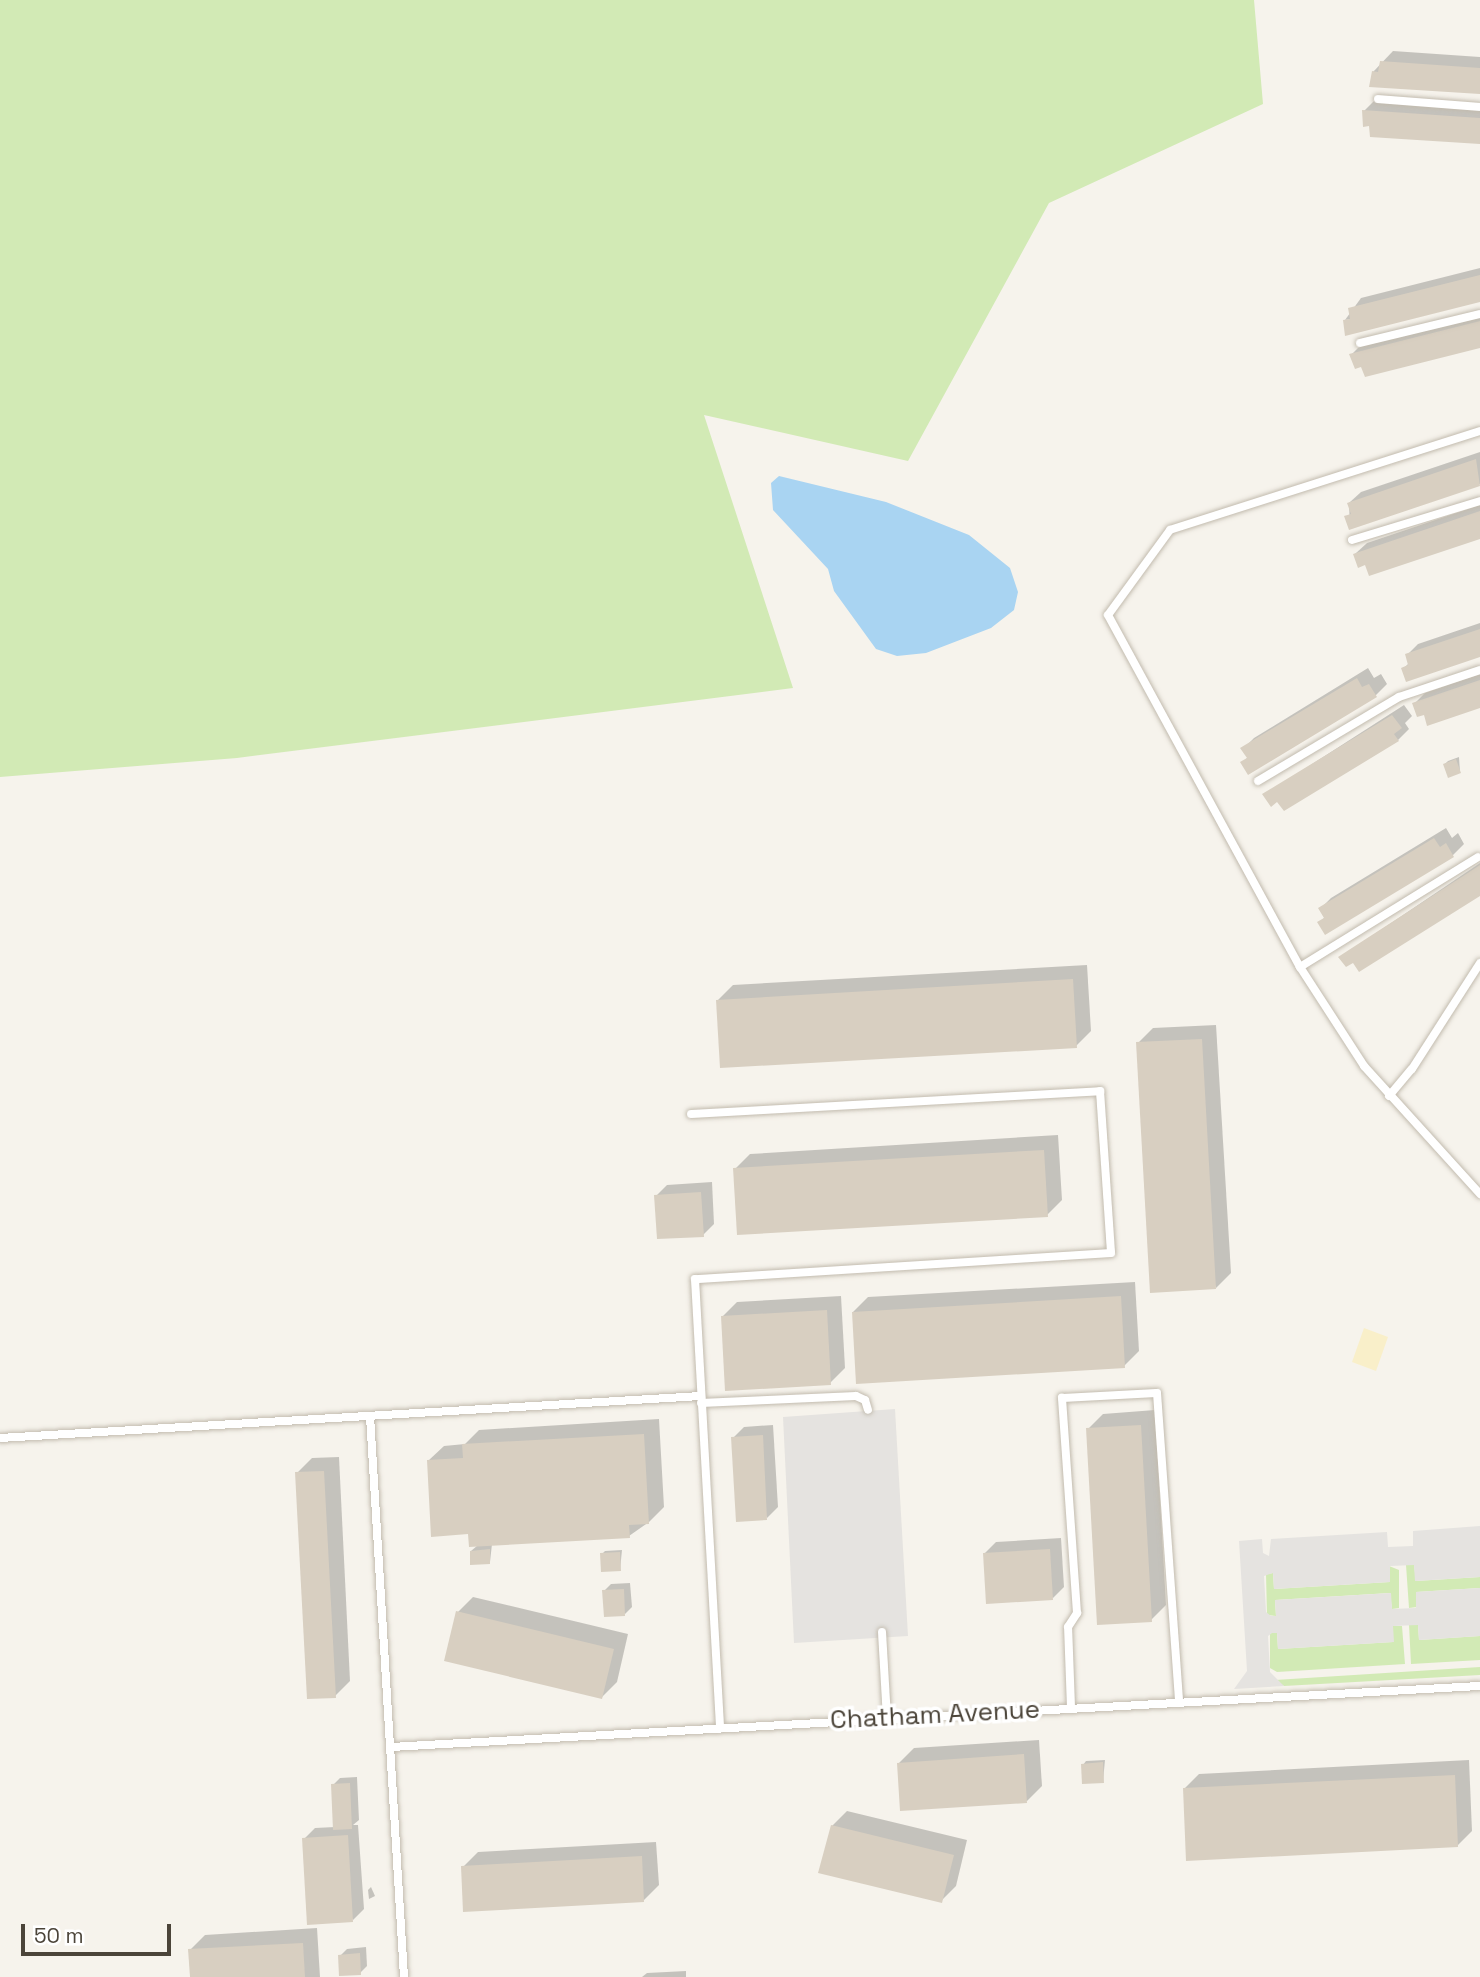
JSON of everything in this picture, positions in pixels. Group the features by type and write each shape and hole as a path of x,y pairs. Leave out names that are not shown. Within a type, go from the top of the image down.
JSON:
{"lane":[{"path":"1378,99 1480,107"},
{"path":"1360,343 1480,314"},
{"path":"1480,431 1170,530 1108,615 1300,967 1390,1096 1480,1194"},
{"path":"1352,540 1480,501"},
{"path":"1258,781 1399,697 1480,670"},
{"path":"1300,967 1478,857"},
{"path":"1390,1096 1412,1069 1480,963"},
{"path":"691,1114 1100,1091 1111,1253 695,1279 720,1728"},
{"path":"1071,1707 1068,1627 1077,1613 1062,1398 1157,1393 1178,1702"},
{"path":"0,1438 701,1400 856,1396 865,1400 868,1410"},
{"path":"370,1416 404,1977"},
{"path":"882,1632 887,1718"},
{"name":"Chatham Avenue","path":"391,1747 1480,1686"}],"green space":[{"path":"0,0 1254,0 1263,104 1049,203 908,461 704,415 793,688 237,758 0,777"},
{"path":"1406,1565 1414,1565 1416,1581 1480,1577 1480,1588 1416,1592 1417,1607 1409,1608"},
{"path":"1389,1566 1399,1570 1399,1608 1392,1609 1390,1593 1275,1600 1276,1616 1267,1615 1266,1574 1273,1573 1274,1589 1390,1582"},
{"path":"1409,1625 1418,1625 1419,1640 1480,1636 1480,1660 1411,1664"},
{"path":"1393,1626 1402,1626 1405,1664 1277,1672 1270,1668 1270,1633 1277,1633 1278,1649 1393,1642"},
{"path":"1480,1667 1480,1675 1284,1686 1275,1680"}],"sand":[{"path":"1364,1328 1388,1337 1376,1371 1352,1362"}],"shaded area":[{"path":"895,1409 908,1636 794,1643 783,1417"},
{"path":"1480,1526 1480,1577 1415,1581 1414,1565 1390,1566 1390,1582 1274,1589 1273,1573 1264,1576 1266,1612 1271,1616 1276,1616 1275,1600 1391,1593 1392,1609 1416,1608 1416,1592 1480,1588 1480,1636 1419,1640 1418,1625 1393,1626 1394,1642 1278,1649 1277,1633 1272,1633 1268,1636 1270,1672 1284,1686 1234,1689 1247,1671 1239,1541 1262,1539 1263,1553 1269,1556 1271,1539 1387,1532 1388,1547 1413,1546 1413,1531"}],"water":[{"path":"779,476 886,502 969,535 1010,568 1018,592 1014,610 991,628 926,653 897,656 876,649 834,591 828,569 773,510 771,483"}],"building":[{"path":"1380,61 1480,68 1480,94 1369,87 1372,71 1378,72"},
{"path":"1362,110 1480,118 1480,144 1370,137 1369,126 1363,127"},
{"path":"1480,275 1480,302 1345,336 1343,320 1350,319 1348,308"},
{"path":"1480,321 1480,348 1365,377 1361,367 1355,369 1349,354"},
{"path":"1476,459 1480,486 1349,530 1344,516 1351,514 1347,503"},
{"path":"1480,511 1480,539 1369,576 1365,565 1358,568 1353,554"},
{"path":"1480,629 1480,657 1406,682 1401,668 1408,665 1405,654"},
{"path":"1357,678 1362,687 1369,684 1377,697 1248,775 1240,762 1247,758 1240,748"},
{"path":"1480,680 1480,708 1427,726 1424,715 1417,717 1412,703"},
{"path":"1392,715 1402,728 1394,734 1399,741 1284,811 1277,802 1271,807 1262,794"},
{"path":"1456,759 1461,773 1448,778 1443,764"},
{"path":"1434,838 1440,847 1446,843 1454,857 1325,935 1317,922 1324,918 1318,908"},
{"path":"1480,865 1480,896 1359,972 1353,963 1346,967 1338,957"},
{"path":"1073,979 1077,1048 720,1068 716,1000"},
{"path":"1202,1039 1216,1289 1150,1293 1136,1042"},
{"path":"1044,1150 1048,1217 737,1235 733,1168"},
{"path":"701,1192 704,1237 657,1239 654,1195"},
{"path":"1121,1296 1125,1368 856,1384 852,1312"},
{"path":"827,1310 831,1385 725,1391 721,1316"},
{"path":"1141,1425 1152,1622 1097,1625 1086,1428"},
{"path":"644,1434 649,1524 629,1525 630,1538 469,1547 468,1534 431,1537 427,1460 463,1458 462,1444"},
{"path":"763,1435 767,1520 736,1522 731,1437"},
{"path":"324,1471 336,1698 307,1699 295,1472"},
{"path":"490,1549 490,1564 470,1565 470,1551"},
{"path":"1050,1549 1053,1600 986,1604 983,1553"},
{"path":"620,1552 621,1571 601,1572 600,1553"},
{"path":"624,1589 625,1616 604,1617 602,1590"},
{"path":"456,1611 614,1649 602,1699 444,1661"},
{"path":"1024,1754 1027,1803 900,1811 897,1763"},
{"path":"1103,1762 1104,1783 1082,1784 1081,1764"},
{"path":"1455,1775 1458,1847 1186,1861 1183,1788"},
{"path":"350,1783 352,1829 333,1830 331,1784"},
{"path":"831,1825 954,1855 942,1903 818,1873"},
{"path":"348,1835 353,1922 307,1925 302,1838"},
{"path":"642,1856 644,1902 463,1912 461,1866"},
{"path":"303,1943 305,1977 190,1977 188,1949"},
{"path":"360,1953 361,1975 339,1976 338,1955"}]}
